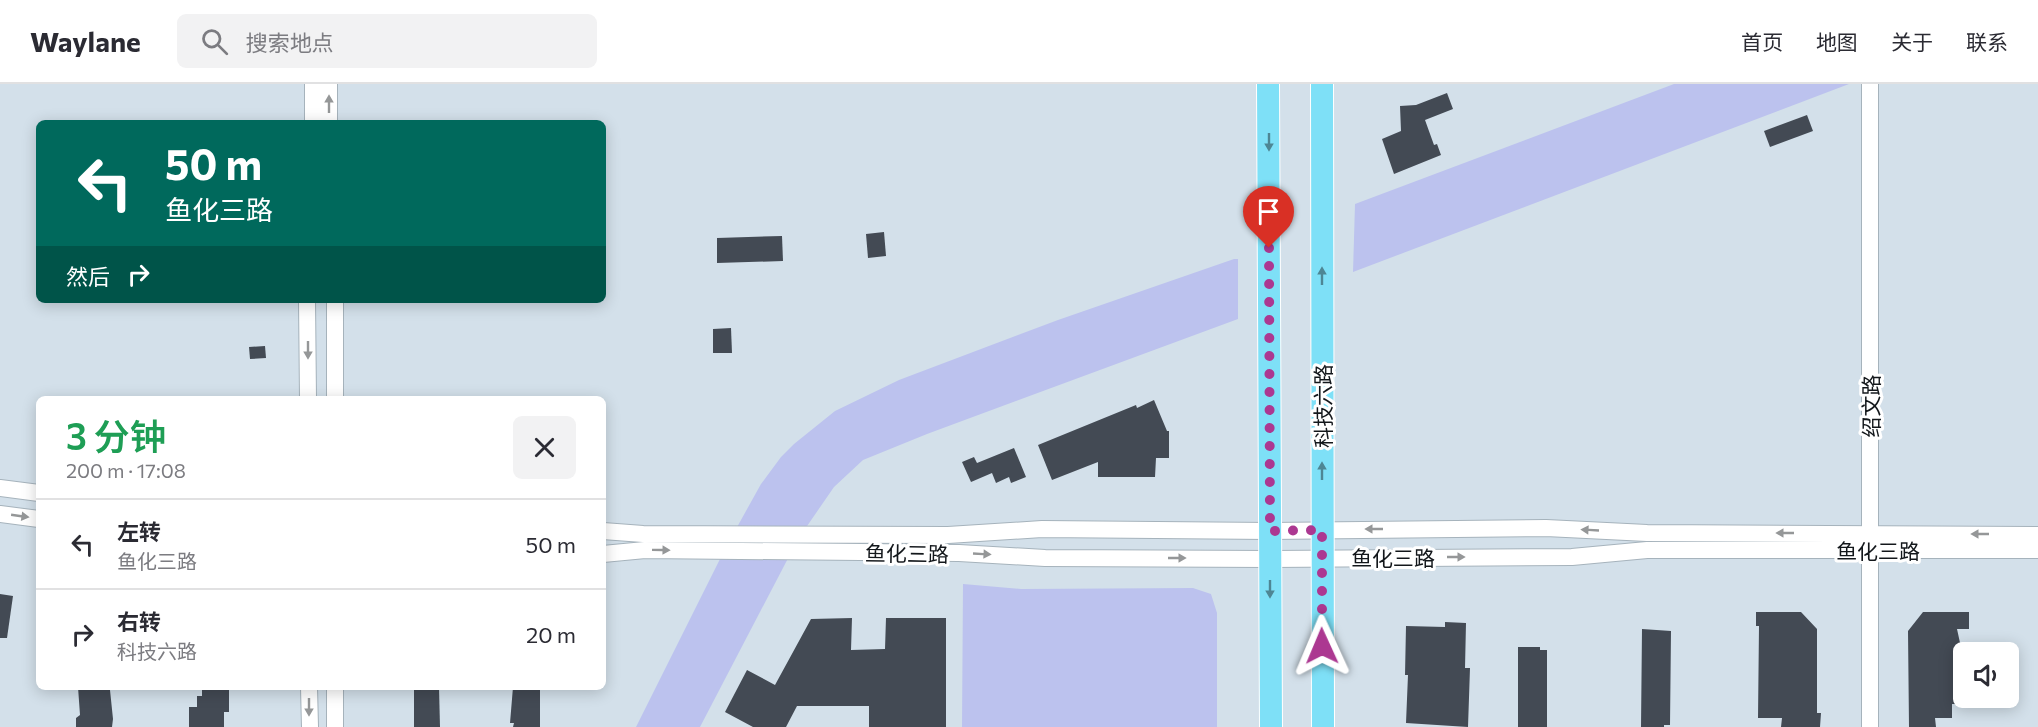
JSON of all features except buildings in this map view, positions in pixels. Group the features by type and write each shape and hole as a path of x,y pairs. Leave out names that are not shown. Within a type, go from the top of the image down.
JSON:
{"main road":[{"path":"1269,84 1270,727"},
{"name":"科技六路","path":"1322,84 1323,727"}],"street":[{"path":"313,84 313,120"},
{"path":"329,84 329,120"},
{"name":"绍文路","path":"1870,84 1870,727"},
{"path":"307,303 308,396"},
{"path":"335,303 335,396"},
{"path":"0,488 36,493"},
{"path":"0,513 36,519"},
{"name":"鱼化三路","path":"606,531 643,534 948,535 1042,529 1270,531 1546,528 2038,550"},
{"name":"鱼化三路","path":"606,554 668,550 959,553 1044,558 1572,557 1647,550 2038,535"},
{"path":"309,690 310,727"},
{"path":"335,690 335,727"}],"shaded area":[{"path":"1674,84 1849,84 1353,272 1355,204"},
{"path":"1238,259 1238,319 927,434 863,460 834,487 805,529 736,529 761,484 781,457 835,411 899,380 1058,320"},
{"path":"728,543 796,543 700,727 636,727"},
{"path":"963,584 1021,589 1193,588 1211,594 1217,613 1217,727 962,727"}],"route":[{"path":"1269,248 1270,531 1322,530 1322,646"}]}
